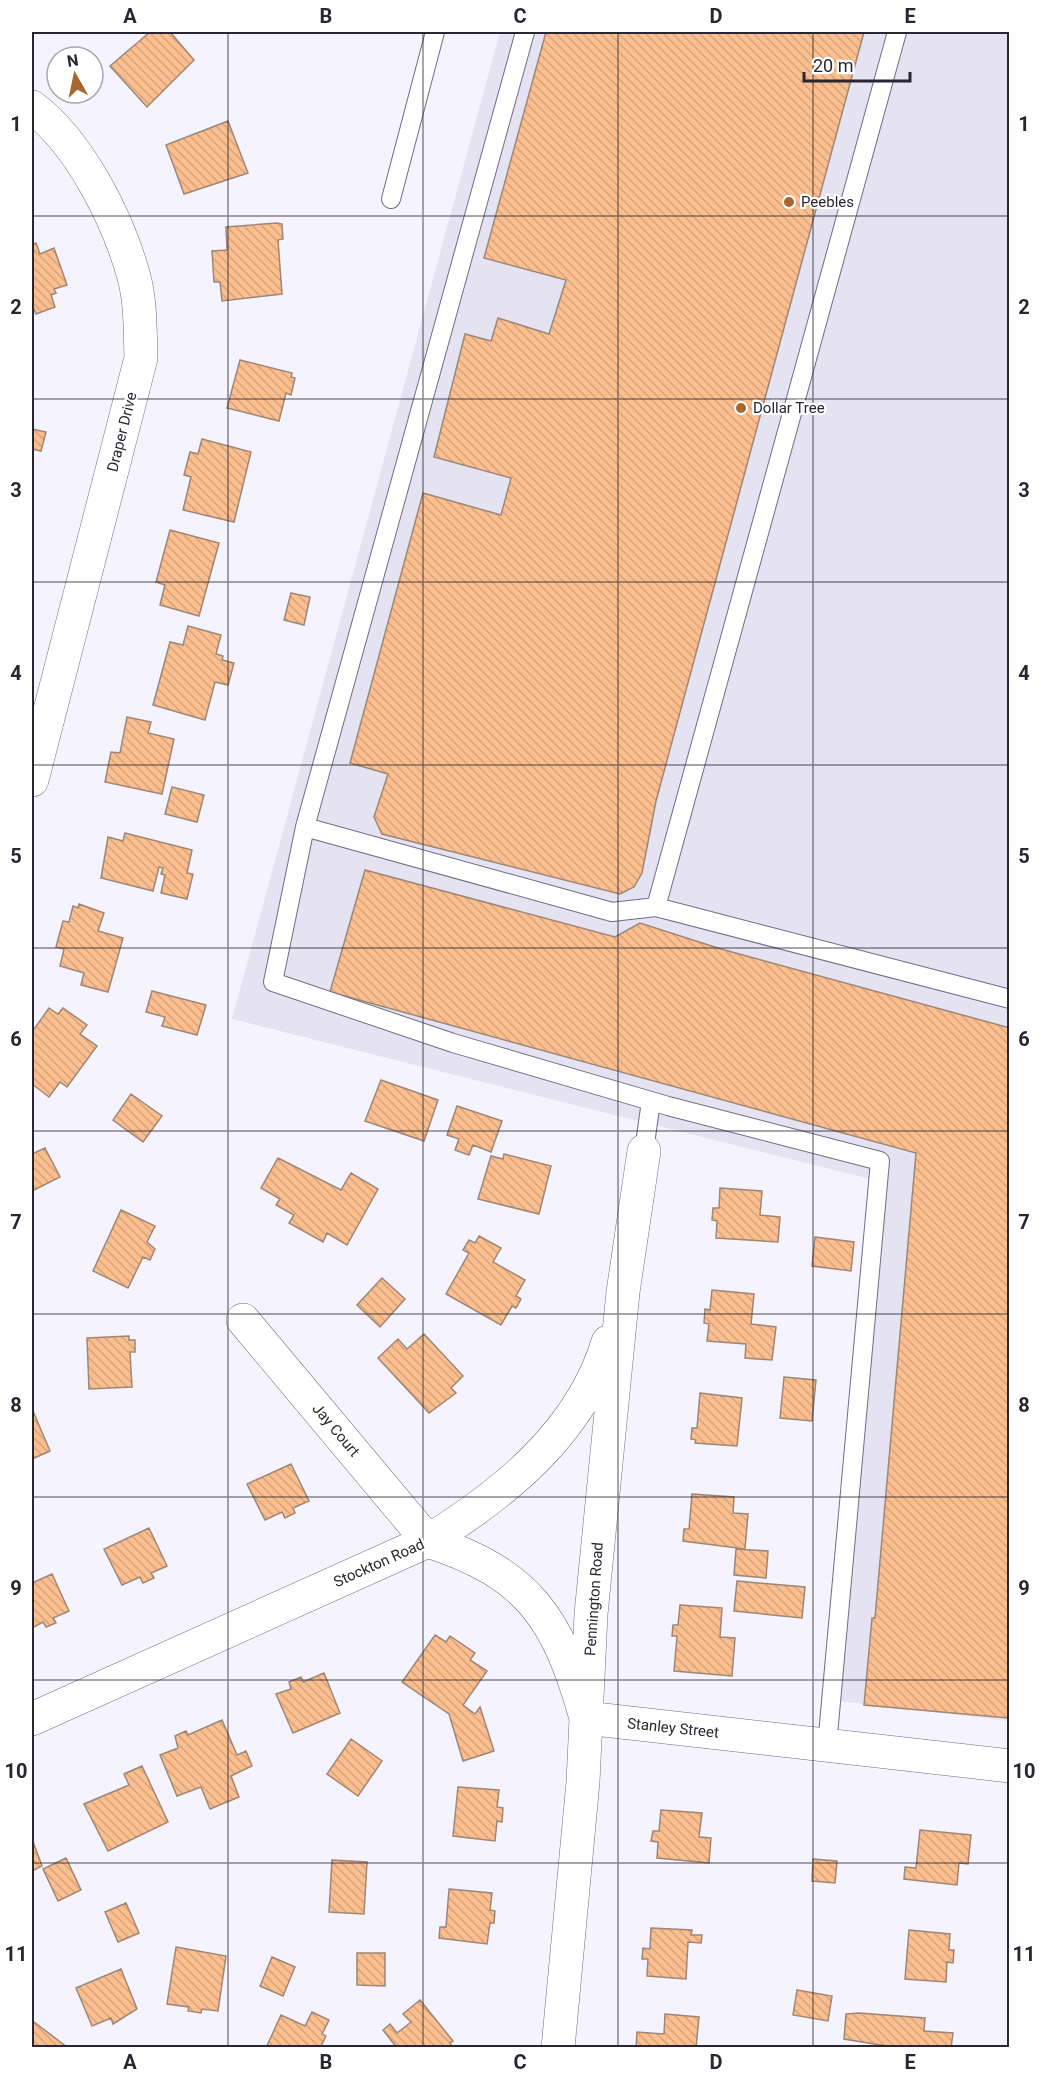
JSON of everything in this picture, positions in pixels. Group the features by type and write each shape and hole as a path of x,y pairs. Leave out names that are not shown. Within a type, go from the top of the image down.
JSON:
{"street":[{"name":"Draper Drive","path":"32,107 70,143 88,170 117,232 134,276 140,312 141,358 32,780"},
{"name":"Pennington Road","path":"558,2048 583,1782 591,1614 623,1292 644,1152"},
{"name":"Stockton Road","path":"32,1719 428,1540 477,1511 522,1473 562,1430 582,1401 601,1358 623,1292"},
{"name":"Jay Court","path":"243,1320 428,1540"},
{"path":"428,1540 460,1551 490,1566 523,1592 545,1616 564,1648 586,1718"},
{"name":"Stanley Street","path":"586,1718 1010,1766"}],"lane":[{"path":"392,199 435,32"},
{"path":"525,32 305,827 273,982 453,1043 651,1101 880,1161 827,1746"},
{"path":"656,907 897,32"},
{"path":"305,827 612,912 656,907 1010,999"},
{"path":"644,1152 651,1101"}],"shaded area":[{"path":"500,32 1009,32 1009,1721 821,1699 870,1179 232,1019"}],"building":[{"path":"150,32 170,32 194,60 147,107 110,66"},
{"path":"546,32 864,32 656,801 642,873 634,887 620,894 382,834 374,817 388,774 350,763 423,493 501,515 511,478 434,457 465,334 491,341 498,318 549,334 566,280 484,258"},
{"path":"228,121 248,173 184,194 166,145"},
{"path":"282,224 283,239 278,240 282,294 222,301 220,282 214,282 212,251 227,250 226,227"},
{"path":"36,243 40,254 54,248 67,285 54,289 56,293 51,295 55,307 36,314 34,309 32,310 32,245"},
{"path":"240,360 292,373 291,377 295,378 291,395 286,393 279,421 227,408"},
{"path":"32,429 46,432 41,451 32,449"},
{"path":"202,439 251,452 234,522 183,510 191,477 184,475 190,452 198,454"},
{"path":"170,530 219,543 199,616 160,605 165,585 156,582"},
{"path":"291,593 310,597 304,625 284,620"},
{"path":"188,626 221,635 216,654 223,656 222,660 234,663 228,685 215,682 205,720 153,705 170,642 183,645"},
{"path":"127,717 151,722 148,733 174,739 162,794 105,782 111,752 120,753"},
{"path":"172,787 204,795 197,822 165,814"},
{"path":"125,833 192,850 187,873 193,874 187,899 161,893 165,875 161,874 163,868 159,867 153,891 101,878 108,837 123,841"},
{"path":"365,870 615,937 640,923 721,949 1010,1028 1008,1718 864,1705 872,1618 875,1618 916,1153 330,992"},
{"path":"79,904 104,913 98,931 123,938 108,992 81,985 84,973 60,966 64,949 56,947 63,921 69,922 73,906 78,908"},
{"path":"152,991 206,1005 197,1035 162,1026 165,1017 146,1012"},
{"path":"49,1008 58,1014 63,1008 87,1025 80,1034 97,1046 67,1087 60,1082 49,1097 32,1084 32,1032"},
{"path":"381,1080 438,1100 424,1141 365,1121"},
{"path":"131,1094 162,1116 143,1142 113,1120"},
{"path":"457,1106 502,1121 491,1152 473,1145 469,1155 455,1150 459,1139 447,1135"},
{"path":"45,1148 60,1177 32,1191 32,1154"},
{"path":"504,1154 551,1166 539,1214 478,1199 491,1156 503,1159"},
{"path":"278,1158 341,1190 351,1173 378,1189 347,1245 327,1233 323,1242 289,1223 294,1215 276,1205 280,1199 261,1188"},
{"path":"720,1188 762,1191 760,1215 780,1217 778,1242 716,1238 717,1221 712,1220 713,1208 719,1208"},
{"path":"121,1210 155,1226 147,1242 155,1249 150,1260 143,1257 128,1288 93,1271"},
{"path":"479,1236 501,1248 493,1262 525,1280 516,1296 521,1299 516,1308 512,1306 501,1325 446,1294 469,1253 463,1250 469,1240 475,1243"},
{"path":"815,1237 854,1242 851,1271 812,1266"},
{"path":"382,1278 405,1299 380,1327 357,1305"},
{"path":"712,1290 754,1294 751,1324 776,1327 772,1360 745,1358 746,1344 707,1341 709,1324 704,1323 705,1309 710,1310"},
{"path":"424,1334 463,1376 451,1388 456,1393 429,1413 378,1358 398,1339 407,1349"},
{"path":"129,1336 129,1340 135,1340 135,1352 130,1352 132,1387 89,1389 87,1338"},
{"path":"784,1377 816,1380 812,1421 780,1418"},
{"path":"700,1393 742,1398 737,1446 695,1443 696,1440 691,1439 692,1428 697,1428"},
{"path":"32,1412 50,1451 32,1459"},
{"path":"291,1464 309,1501 293,1508 295,1513 285,1518 282,1512 265,1520 247,1484"},
{"path":"692,1494 734,1497 733,1513 748,1514 745,1549 683,1541 684,1529 689,1529"},
{"path":"149,1528 167,1566 151,1573 154,1578 143,1583 140,1577 122,1585 104,1549"},
{"path":"736,1549 768,1551 766,1578 734,1575"},
{"path":"52,1574 69,1611 53,1618 56,1623 46,1627 43,1622 32,1628 32,1583"},
{"path":"737,1581 805,1587 802,1618 734,1611"},
{"path":"680,1605 722,1608 720,1637 735,1638 732,1676 674,1671 677,1636 672,1636 673,1625 678,1625"},
{"path":"435,1635 446,1642 450,1636 475,1653 470,1660 487,1671 463,1705 475,1714 480,1707 494,1751 463,1761 449,1714 402,1682"},
{"path":"324,1673 340,1713 293,1733 276,1694 291,1689 289,1682 301,1677 303,1682"},
{"path":"222,1720 237,1755 246,1751 252,1766 231,1776 239,1797 210,1809 201,1787 177,1796 160,1755 178,1748 175,1736 186,1731 188,1735"},
{"path":"351,1739 382,1761 358,1796 327,1774"},
{"path":"142,1766 168,1822 108,1851 84,1804 129,1785 124,1774"},
{"path":"458,1787 499,1790 497,1807 503,1808 502,1822 497,1821 495,1841 453,1836"},
{"path":"661,1810 702,1813 699,1837 711,1838 709,1863 657,1858 658,1842 651,1841 653,1831 659,1831"},
{"path":"920,1830 971,1835 968,1864 959,1863 957,1885 904,1879 905,1867 916,1868"},
{"path":"32,1839 42,1866 32,1871"},
{"path":"66,1858 81,1890 58,1901 43,1869"},
{"path":"813,1859 837,1861 835,1883 812,1881"},
{"path":"332,1860 367,1862 364,1914 329,1912"},
{"path":"449,1889 492,1893 490,1910 495,1911 494,1923 490,1923 487,1944 439,1938 440,1927 446,1927"},
{"path":"126,1903 139,1933 118,1942 105,1912"},
{"path":"651,1928 692,1930 691,1935 702,1935 701,1943 688,1942 686,1979 647,1976 648,1959 642,1959 643,1948 650,1949"},
{"path":"909,1930 950,1934 949,1950 954,1950 953,1963 947,1962 946,1982 905,1979"},
{"path":"176,1947 226,1956 218,2011 202,2009 201,2013 188,2011 189,2007 167,2004"},
{"path":"357,1953 385,1953 385,1986 357,1985"},
{"path":"272,1957 295,1967 283,1996 260,1986"},
{"path":"121,1969 137,2009 113,2024 111,2018 92,2026 76,1988"},
{"path":"797,1990 832,1996 828,2021 793,2015"},
{"path":"420,2000 453,2041 450,2043 453,2048 397,2048 383,2030 390,2024 397,2033 411,2022 403,2014"},
{"path":"312,2012 329,2020 322,2034 326,2036 320,2048 266,2048 281,2015 305,2026"},
{"path":"665,2014 699,2017 696,2048 636,2048 637,2032 664,2034"},
{"path":"846,2014 925,2018 924,2031 953,2033 951,2048 899,2048 844,2039"},
{"path":"34,2022 67,2047 67,2048 32,2048"}],"place":[{"name":"Peebles","path":"789,202"},
{"name":"Dollar Tree","path":"741,408"}]}
